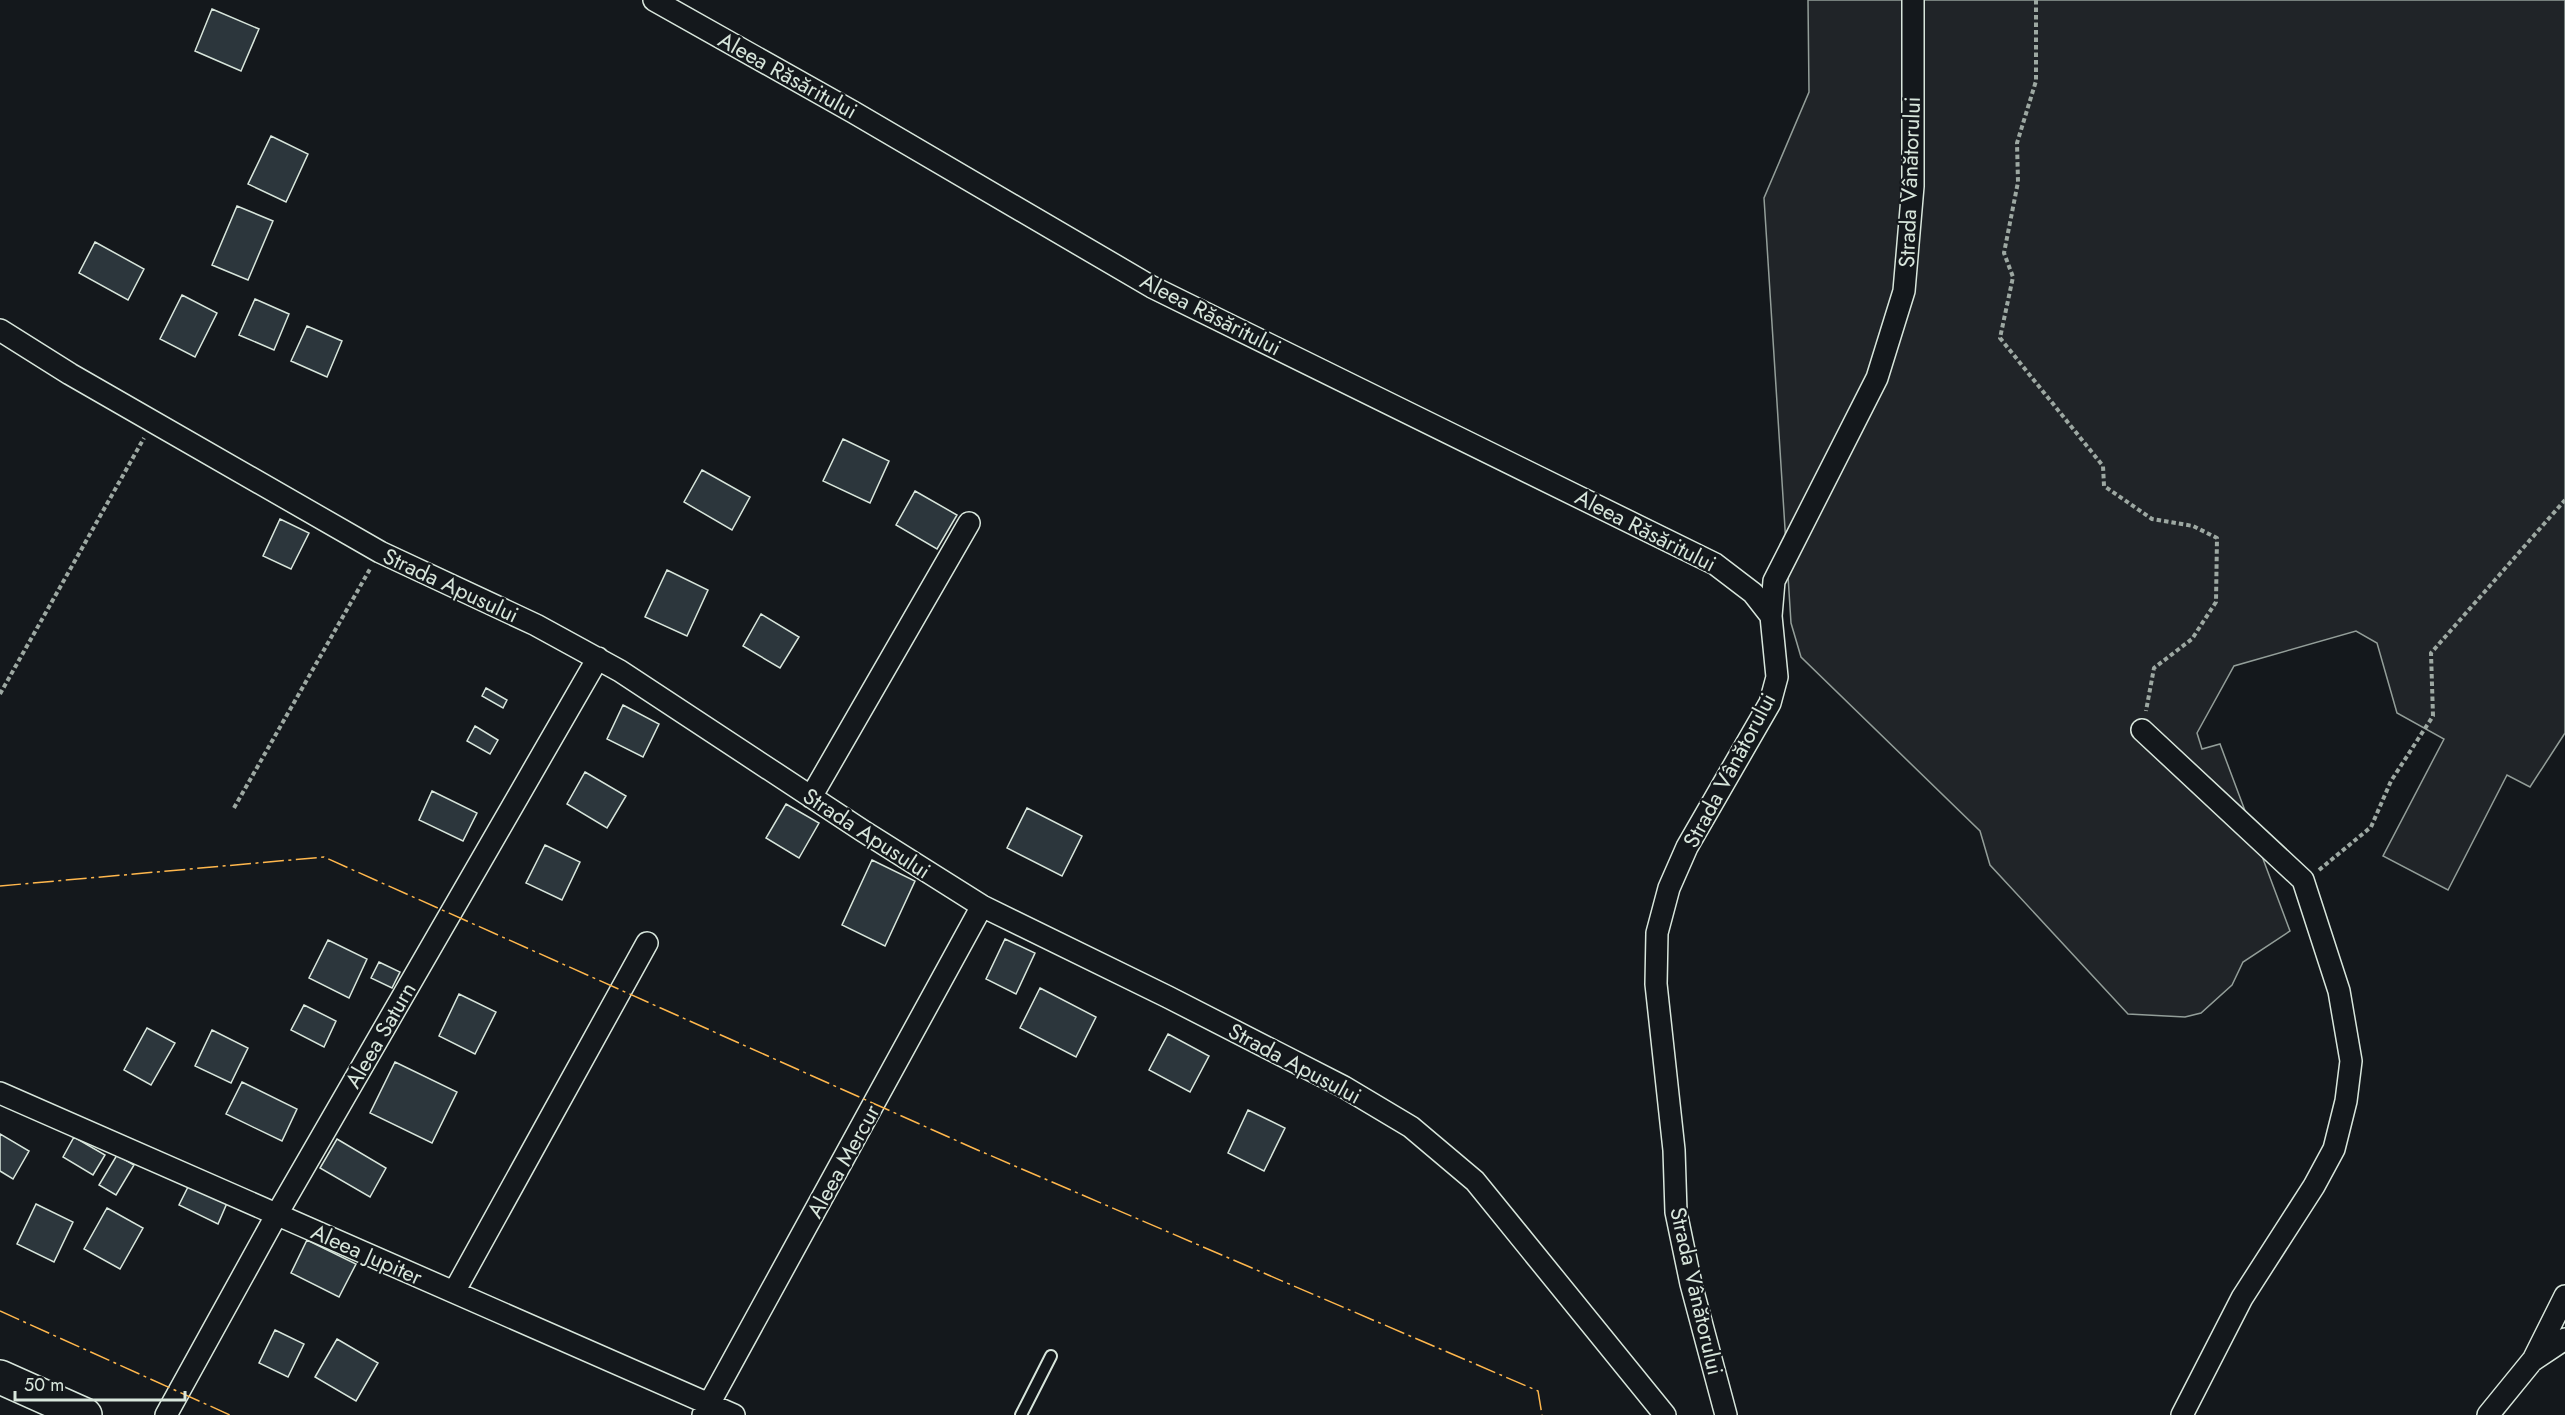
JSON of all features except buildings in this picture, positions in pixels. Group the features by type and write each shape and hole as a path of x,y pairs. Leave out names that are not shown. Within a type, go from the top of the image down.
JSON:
{"highway":[{"path":"0,1377 84,1415"}],"street":[{"name":"Aleea Răsăritului","path":"654,0 843,106 1152,287 1715,564 1753,593 1771,616"},
{"name":"Strada Vânătorului","path":"1726,1415 1691,1284 1676,1212 1674,1150 1656,984 1657,933 1669,888 1687,847 1770,703 1777,677 1771,616 1774,581 1877,378 1904,291 1913,186 1913,0"},
{"name":"Strada Apusului","path":"0,330 153,422 380,552 598,658 982,906 1334,1082 1411,1127 1475,1181 1665,1415"},
{"path":"811,797 969,523"},
{"name":"Aleea Saturn","path":"166,1415 276,1214 598,658"},
{"path":"2142,730 2303,880 2339,991 2351,1061 2346,1101 2334,1149 2314,1186 2242,1298 2182,1415"},
{"name":"Aleea Mercur","path":"707,1410 982,906"},
{"path":"454,1292 647,943"},
{"name":"Aleea Jupiter","path":"0,1093 454,1292 707,1410 734,1415"},
{"path":"2488,1415 2532,1361 2565,1296"},
{"path":"2532,1361 2565,1339"}],"lane":[{"path":"1021,1415 1051,1356"}],"path":[{"path":"2036,0 2036,81 2017,143 2018,182 2004,253 2013,277 2000,338 2103,466 2104,486 2152,519 2193,526 2217,538 2216,602 2192,639 2154,668 2142,730"},
{"path":"0,694 153,422"},
{"path":"2303,880 2323,868 2371,827 2391,781 2433,716 2432,653 2565,500"},
{"path":"234,808 380,552"}],"shaded area":[{"path":"1808,0 2565,0 2565,733 2530,787 2507,775 2448,890 2383,856 2444,739 2397,713 2377,643 2356,631 2234,666 2197,733 2202,749 2220,744 2290,931 2243,962 2232,985 2201,1013 2185,1017 2128,1014 1990,865 1980,831 1801,657 1791,623 1764,198 1809,92"}],"power":[{"path":"0,886 324,857 973,1148 1538,1391 1542,1415"},
{"path":"0,1311 230,1415"}]}
